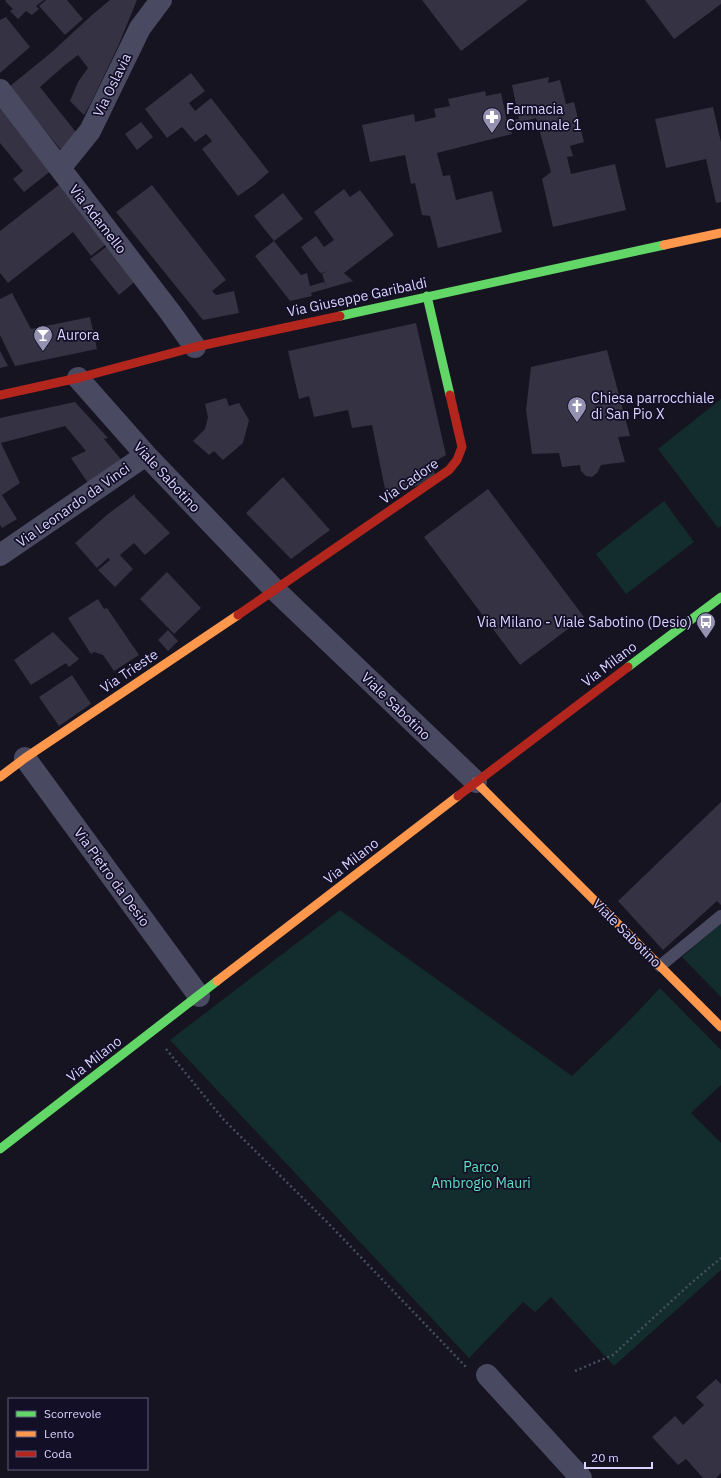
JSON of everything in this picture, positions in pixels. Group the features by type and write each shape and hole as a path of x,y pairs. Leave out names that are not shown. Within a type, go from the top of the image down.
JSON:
{"street":[{"name":"Via Oslavia","path":"60,168 90,130 140,28 161,0"},
{"name":"Via Adamello","path":"0,90 196,347"},
{"name":"Via Giuseppe Garibaldi","path":"0,395 78,378 196,347 721,233"},
{"name":"Via Cadore","path":"275,590 449,470 457,460 462,447 427,296"},
{"name":"Viale Sabotino","path":"78,378 146,455 275,590 476,782 721,1027"},
{"name":"Via Leonardo da Vinci","path":"0,555 146,455"},
{"name":"Via Trieste","path":"0,777 25,758 275,590"},
{"name":"Via Milano","path":"1,1146 199,996 476,782 721,597"},
{"name":"Via Pietro da Desio","path":"25,758 199,996"},
{"path":"487,1375 581,1478"}],"lane":[{"path":"660,966 721,916"}],"path":[{"path":"153,1031 223,1119 329,1224 476,1377 487,1375"},
{"path":"575,1371 614,1354 690,1284 721,1258"}],"green space":[{"path":"721,399 721,526 718,528 658,449"},
{"path":"664,501 694,542 626,594 596,554"},
{"name":"Parco Ambrogio Mauri","path":"340,910 572,1076 627,1023 660,988 721,1050 721,1085 691,1113 721,1143 721,1270 614,1366 551,1297 535,1312 523,1302 469,1358 170,1040"},
{"path":"721,923 721,997 682,957"}],"building":[{"path":"44,0 36,6 39,9 32,15 26,11 18,19 10,11 13,9 5,1"},
{"path":"46,0 67,0 83,19 65,35 39,6"},
{"path":"110,0 137,0 119,44 84,115 70,101 78,82 88,68 78,55 40,87 79,136 61,150 9,87 53,51"},
{"path":"422,0 528,0 461,51"},
{"path":"645,0 721,0 721,4 674,39"},
{"path":"6,17 30,47 0,73 0,20"},
{"path":"191,73 205,91 189,103 195,111 211,98 269,172 238,196 202,149 212,141 206,134 195,142 182,127 167,138 145,109"},
{"path":"549,77 548,83 560,80 566,104 574,102 584,142 570,146 573,156 567,157 571,174 615,164 626,210 553,227 542,179 551,172 536,118 510,125 512,134 437,153 443,176 450,175 456,200 492,191 502,232 438,248 430,216 422,215 415,183 411,184 405,155 370,162 362,125 414,114 415,122 436,117 434,109 450,106 448,99 485,91 486,96 501,93 507,121 519,119 512,85"},
{"path":"0,107 52,170 24,192 13,179 23,171 0,143"},
{"path":"713,107 721,142 721,202 716,203 706,159 666,168 655,119"},
{"path":"141,122 153,137 137,150 125,134"},
{"path":"60,184 106,244 91,256 73,232 8,283 0,273 0,231"},
{"path":"152,185 226,280 212,291 216,295 234,291 239,313 203,320 116,212"},
{"path":"344,189 350,197 360,190 394,235 344,273 353,281 311,293 312,296 290,301 255,256 274,241 301,275 307,273 310,286 324,282 326,287 322,273 330,271 320,273 301,247 316,236 324,247 334,240 314,212"},
{"path":"283,193 303,219 274,241 254,216"},
{"path":"110,244 138,279 119,295 90,259"},
{"path":"12,293 31,329 90,317 97,349 15,366 0,335 0,299"},
{"path":"416,323 446,455 432,463 435,475 420,485 386,494 372,425 352,428 348,410 314,417 309,396 299,399 288,351"},
{"name":"Chiesa parrocchiale di San Pio X","path":"607,350 630,436 618,437 625,462 601,465 597,473 592,477 586,476 581,471 580,465 562,467 559,453 532,454 526,410 531,367"},
{"path":"0,351 8,366 0,368"},
{"path":"226,398 229,406 239,403 249,420 243,443 223,460 214,451 209,455 193,441 205,429 208,417 205,404"},
{"path":"75,402 108,438 104,439 124,463 90,486 71,458 86,451 65,426 1,443 20,483 2,495 17,519 2,528 0,525 0,418"},
{"path":"283,477 330,530 291,559 246,513"},
{"path":"488,489 584,617 520,665 424,537"},
{"path":"135,494 135,497 170,533 145,555 134,543 120,555 133,569 115,587 98,570 110,560 108,558 97,568 75,543 108,514"},
{"path":"167,572 201,608 174,634 140,599"},
{"path":"98,599 104,609 107,608 139,655 114,671 103,655 94,652 91,654 68,618"},
{"path":"168,630 178,641 168,651 158,640"},
{"path":"53,632 79,659 69,667 66,663 31,685 14,660"},
{"path":"72,675 91,704 59,726 39,697"},
{"path":"721,802 721,905 717,901 663,950 618,901"},
{"path":"716,1379 721,1384 721,1473 716,1478 703,1478 686,1459 678,1465 652,1437 675,1416 683,1425 704,1405 696,1397"}],"traffic: fast":[{"path":"340,316 664,245"},
{"path":"427,296 450,395"},
{"path":"628,667 721,597"},
{"path":"0,1149 217,981"}],"traffic: slow":[{"path":"664,245 721,233"},
{"path":"0,777 25,758 238,615"},
{"path":"476,782 721,1027"},
{"path":"217,981 458,796"}],"traffic: jam":[{"path":"0,395 78,378 195,347 340,316"},
{"path":"238,615 449,470 457,460 462,447 450,395"},
{"path":"458,796 628,667"}],"place":[{"name":"Farmacia Comunale 1","path":"492,134"},
{"name":"Aurora","path":"43,352"},
{"name":"Chiesa parrocchiale di San Pio X","path":"577,423"},
{"name":"Via Milano - Viale Sabotino (Desio)","path":"706,639"}]}
